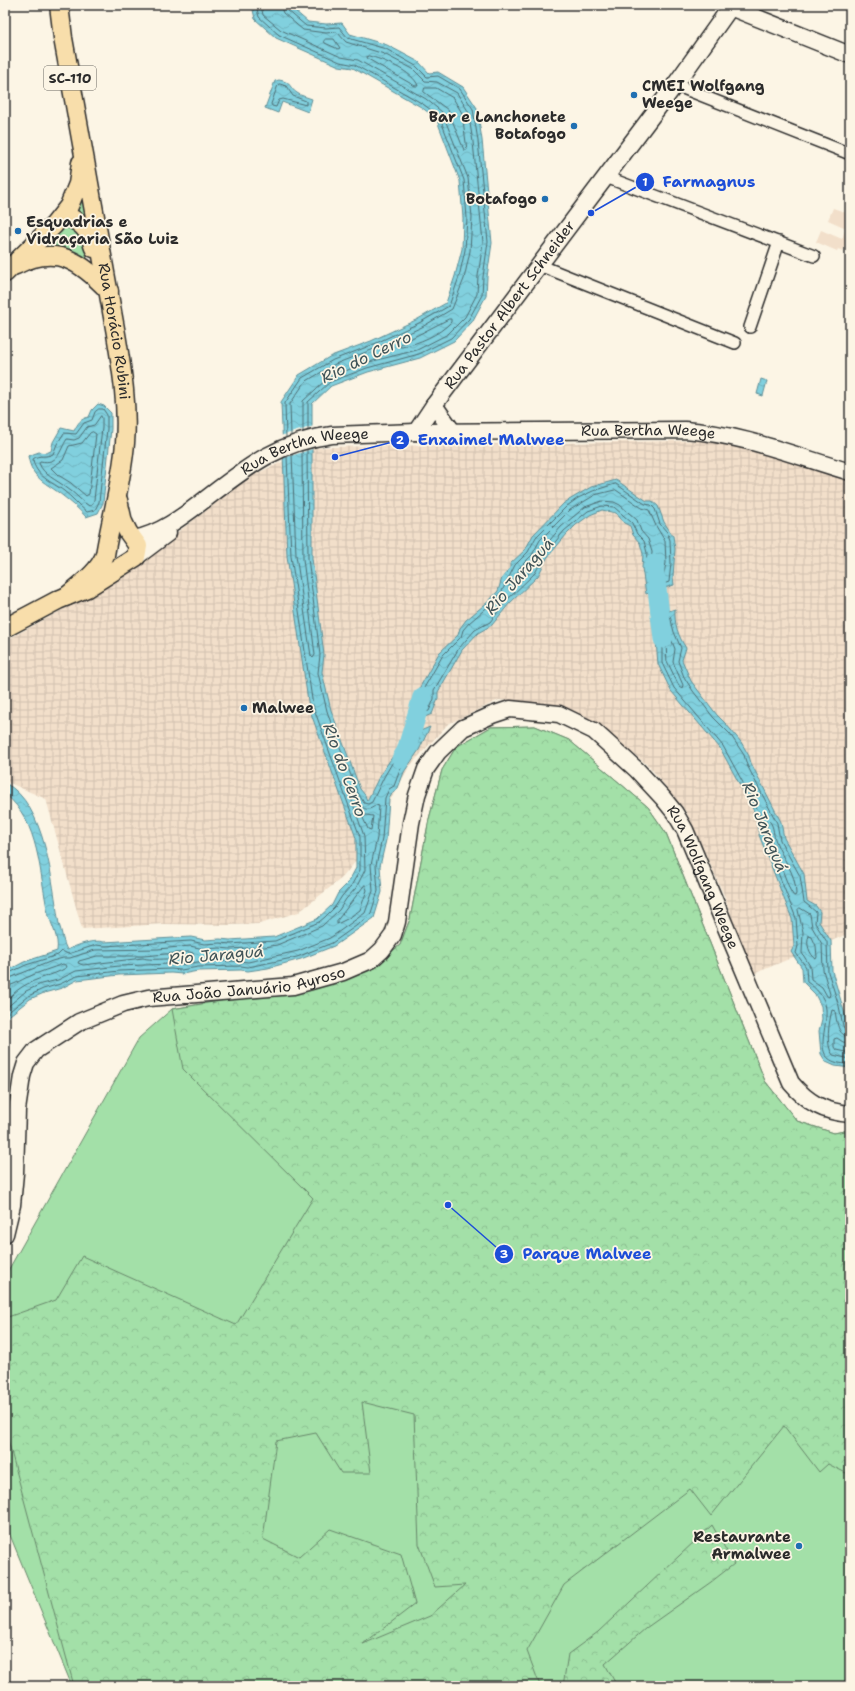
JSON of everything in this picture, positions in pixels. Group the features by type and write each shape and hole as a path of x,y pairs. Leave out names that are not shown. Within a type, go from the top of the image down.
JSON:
{"main road":[{"name":"Rua Horácio Rubini","path":"59,5 82,151 122,367 125,407 125,444 117,493 102,562 93,573 67,596"},
{"path":"731,6 850,55"},
{"name":"Rua Pastor Albert Schneider","path":"416,432 434,405 675,85 731,6"},
{"path":"7,271 69,206 75,194 80,172 82,151"},
{"path":"63,214 83,225 90,234 98,264 107,285"},
{"path":"7,271 29,259 47,256 62,257 74,261 107,285"},
{"path":"434,405 453,432"},
{"name":"Rua Bertha Weege","path":"134,539 154,533 179,519 266,455 293,443 332,434 669,429 700,431 738,438 850,472"},
{"name":"Rua Horácio Rubini","path":"117,493 123,522 128,532 134,539"},
{"name":"Rua Bertha Weege","path":"134,558 165,535 174,527 179,519"},
{"path":"134,539 127,538 120,540 117,543 115,550 120,559 126,561 134,558"},
{"path":"5,628 67,596 87,588 134,558"},
{"name":"Rua Wolfgang Weege","path":"492,715 510,709 559,714 594,731 637,770 664,798 684,830 791,1083 801,1095 813,1103 838,1113 850,1114"},
{"name":"Rua João Januário Ayroso","path":"5,1234 12,1205 15,1173 17,1110 22,1076 26,1063 36,1050 78,1022 123,1004 148,998 293,986 343,972 371,960 382,950 393,935 397,922 411,823 417,795 426,769 438,752 463,728 492,715"}],"street":[{"path":"675,85 850,154"},
{"path":"606,177 814,256"},
{"path":"750,327 779,242"},
{"path":"539,265 735,343"}],"shaded area":[{"path":"833,208 850,214 850,243 847,242 843,251 838,249 837,251 816,242 821,230 842,239 846,228 828,220"},
{"name":"Malwee","path":"725,440 850,478 850,933 751,975 725,897 687,813 649,766 600,728 575,712 545,704 499,700 448,724 409,767 356,861 342,878 299,912 259,924 164,924 82,929 46,799 5,781 5,641 113,582 251,476 311,449 326,447"}],"green space":[{"path":"82,197 87,199 87,219 76,215 77,202"},
{"path":"70,223 84,242 87,259 68,250 49,248 35,249 57,227"},
{"path":"535,726 569,740 648,807 666,833 765,1081 797,1121 834,1133 850,1130 850,1686 72,1686 5,1523 5,1276 139,1038 172,1009 314,985 375,965 400,945 410,919 429,819 442,770 456,747 491,727"},
{"path":"535,726 569,740 648,807 666,833 765,1081 797,1121 834,1133 850,1130 850,1475 828,1464 819,1472 784,1426 711,1516 690,1489 564,1585 527,1651 539,1683 548,1686 74,1686 5,1429 5,1318 56,1300 82,1256 236,1325 313,1198 183,1069 172,1009 314,985 375,965 400,945 410,919 429,819 442,770 456,747 491,727","holes":["362,1402 414,1415 419,1544 435,1587 465,1585 430,1616 363,1644 415,1604 401,1554 330,1529 299,1557 263,1539 276,1441 316,1433 341,1473 371,1473"]},
{"path":"712,1525 734,1564 646,1628 605,1664 617,1686 563,1686 568,1654 598,1632"}],"water":[{"name":"Rio do Cerro","path":"252,5 288,5 308,22 326,24 342,23 350,34 387,45 419,62 429,73 438,72 463,87 477,108 482,140 492,243 486,296 472,322 454,341 420,358 368,372 331,386 312,404 312,558 324,655 322,672 331,710 360,789 365,795 367,801 380,775 397,750 403,738 430,727 419,750 404,772 398,788 393,792 389,799 386,840 380,866 382,892 374,918 334,946 301,959 268,968 248,971 198,971 182,974 119,975 77,980 62,988 30,999 5,1019 5,972 24,962 57,951 57,946 56,937 48,913 40,865 32,833 17,806 5,794 5,783 19,793 30,808 38,826 50,867 59,924 67,950 80,944 95,941 104,942 191,937 205,940 230,940 274,937 317,919 332,905 338,893 348,883 356,868 356,838 309,708 287,556 281,402 299,375 331,356 371,341 418,319 446,303 462,249 463,218 460,181 436,118 421,107 353,68 339,66 276,38 255,19"},
{"path":"279,80 286,82 294,91 302,96 312,99 308,112 282,102 278,113 265,108 275,81"},
{"path":"761,379 767,381 763,396 757,394"},
{"path":"98,404 104,406 111,413 111,429 103,503 98,513 86,517 78,508 36,476 28,456 39,452 46,453 51,451 53,442 61,428 74,431 83,419 89,417 92,410"},
{"path":"616,480 647,501 652,501 658,506 664,522 673,536 675,549 673,577 674,585 646,594 642,568 643,554 640,543 633,535 630,526 624,523 616,513 602,510 590,515 576,525 567,534 547,558 538,576 509,604 492,625 478,633 462,650 438,692 438,699 432,714 408,724 414,712 420,687 439,653 458,635 460,628 466,620 489,601 498,591 502,578 510,568 510,564 525,550 533,535 564,503 591,487"},
{"path":"675,609 677,629 686,648 682,660 691,681 717,715 741,742 749,756 751,763 781,822 784,838 804,874 807,901 816,906 820,912 819,922 831,941 832,971 850,1031 850,1068 835,1066 826,1062 821,1054 819,1031 822,1019 821,1006 815,994 803,982 802,968 791,952 794,946 792,919 759,835 755,813 720,748 671,691 658,664 655,630 651,617"}],"pier":[{"path":"314,426 313,449 281,459 280,436"}],"waterway":[{"name":"Rio Jaraguá","path":"654,564 663,639"},
{"name":"Rio Jaraguá","path":"401,759 406,751 422,697"}],"place":[{"name":"CMEI Wolfgang Weege","path":"634,95"},
{"name":"Bar e Lanchonete Botafogo","path":"574,126"},
{"name":"Botafogo","path":"545,199"},
{"name":"Farmagnus","path":"591,213"},
{"name":"Esquadrias e Vidraçaria São Luiz","path":"18,231"},
{"name":"Enxaimel Malwee","path":"335,457"},
{"name":"Malwee","path":"244,708"},
{"name":"Parque Malwee","path":"448,1205"},
{"name":"Restaurante Armalwee","path":"799,1546"}]}
